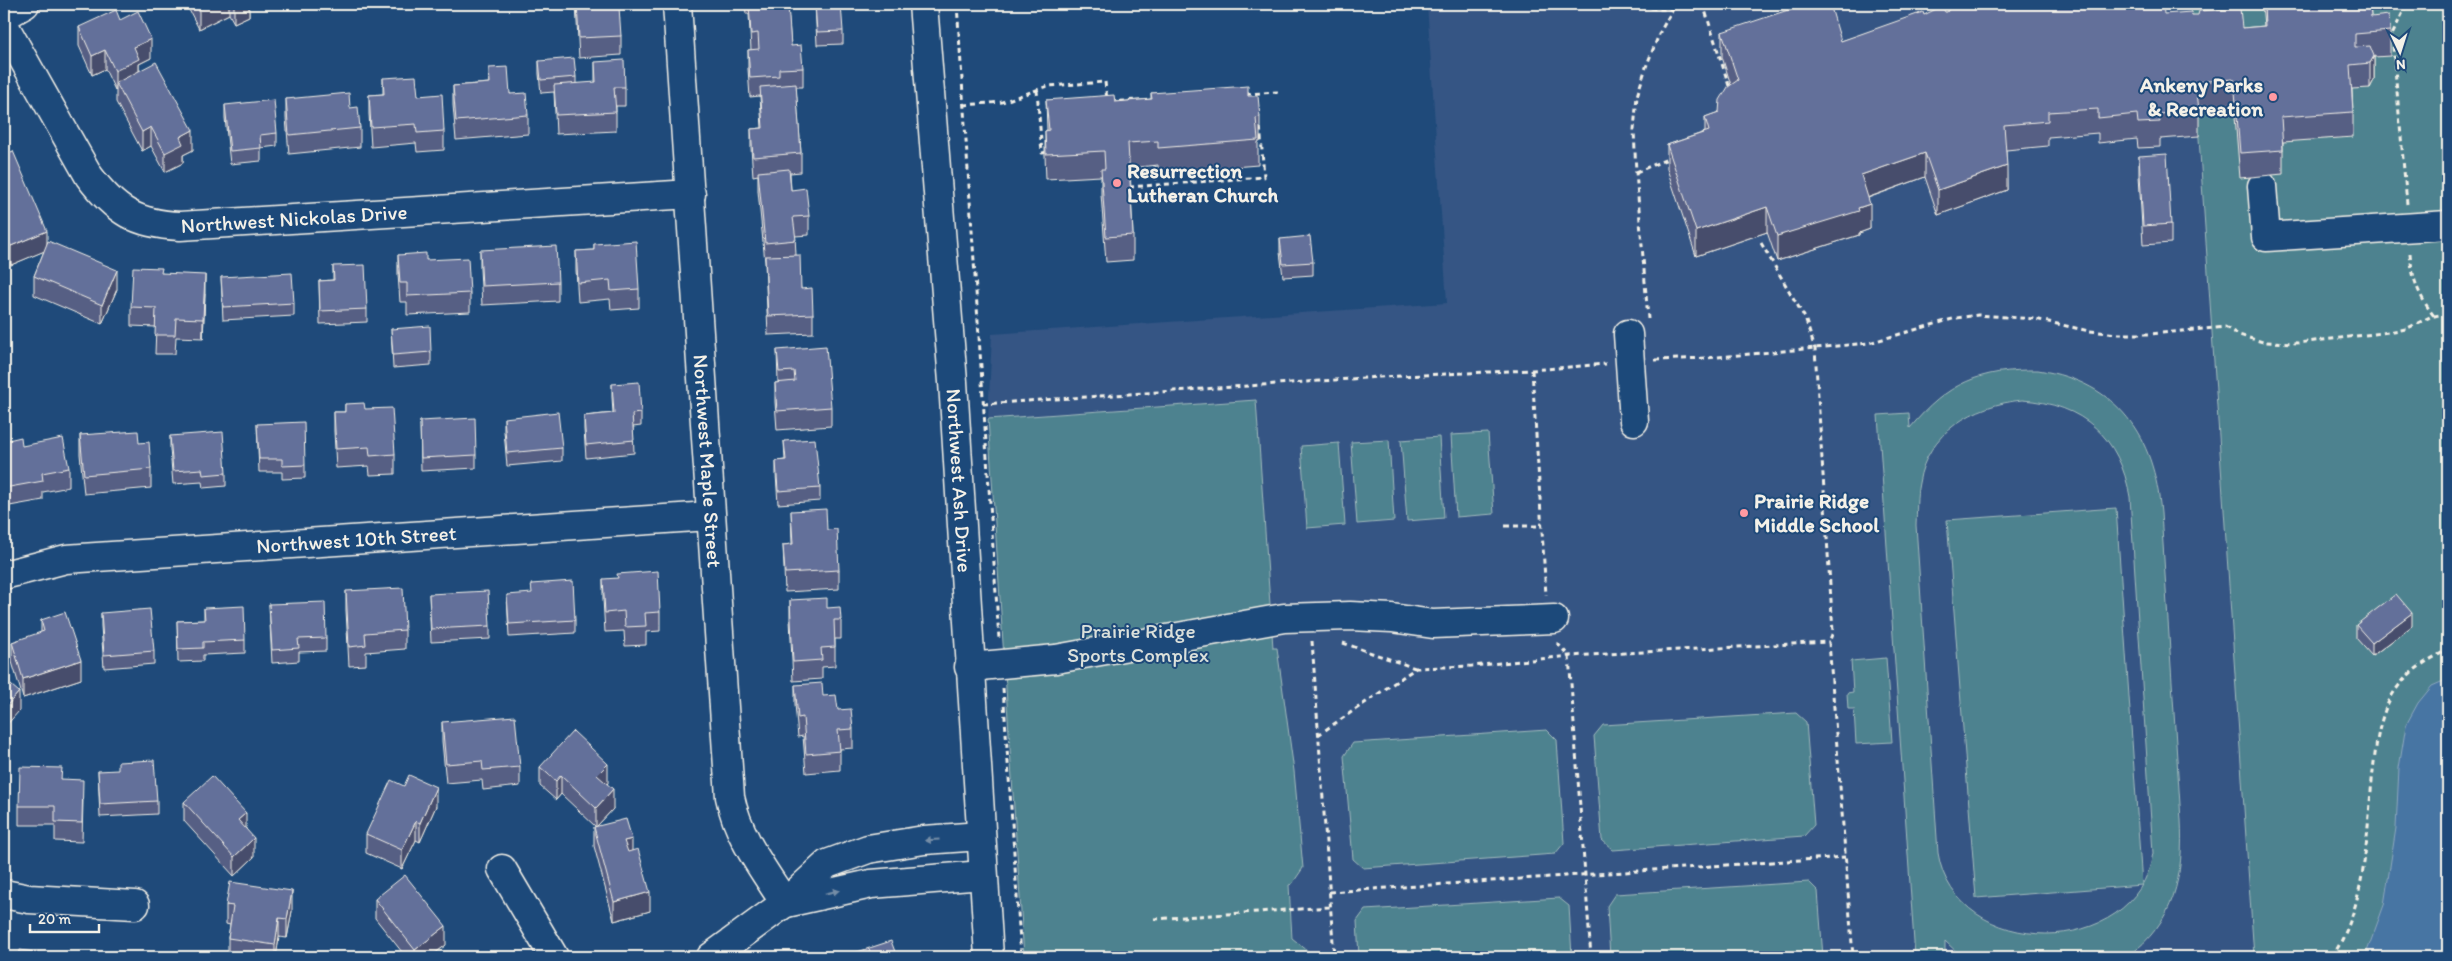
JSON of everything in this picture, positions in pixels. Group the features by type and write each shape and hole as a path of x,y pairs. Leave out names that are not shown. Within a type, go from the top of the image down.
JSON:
{"street":[{"path":"4,16 25,4"},
{"name":"Northwest Maple Street","path":"677,4 730,797 733,814 742,836 785,903"},
{"name":"Northwest Ash Drive","path":"923,4 952,382 989,957"},
{"name":"Northwest Nickolas Drive","path":"4,26 89,176 106,198 130,216 160,225 180,226 691,194"},
{"path":"2262,186 2266,237 2448,225"},
{"path":"1634,422 1629,362 1638,328"},
{"name":"Northwest 10th Street","path":"4,575 66,558 710,516"},
{"path":"969,667 1056,659 1284,618 1350,616 1392,618 1433,624 1551,619"},
{"path":"711,957 785,903 827,864 868,848 924,840 981,836"},
{"path":"502,869 554,957"},
{"path":"785,903 871,884 983,875"},
{"path":"4,894 29,899 135,906"}],"path":[{"path":"957,4 1021,957"},
{"path":"1633,4 1658,10 1673,9"},
{"path":"1638,328 1634,130 1637,96 1646,66 1673,9 1680,4"},
{"path":"1703,4 1732,97"},
{"path":"1915,4 1920,20"},
{"path":"2407,4 2392,35 2409,227 2411,272 2415,286 2434,316"},
{"path":"964,105 1002,102 1048,86 1105,82 1107,102 1141,100"},
{"path":"1037,90 1042,153 1049,152"},
{"path":"1240,94 1278,92"},
{"path":"1258,93 1258,102"},
{"path":"1130,187 1264,177 1260,121"},
{"path":"1636,172 1671,158"},
{"path":"1155,166 1156,184"},
{"path":"1190,170 1192,182"},
{"path":"1761,243 1806,318 1815,349 1832,632 1829,642 1853,957"},
{"path":"983,404 1370,377 1532,370 1815,349 1869,343 1956,318 1978,314 2035,319 2089,332 2119,334 2151,334 2225,327 2239,335 2263,342 2298,343 2406,329 2434,316 2448,313"},
{"path":"1532,370 1542,526 1551,619 1550,636 1569,656 1591,957"},
{"path":"1505,526 1542,526"},
{"path":"1312,635 1334,957"},
{"path":"1318,735 1416,668 1472,666 1569,656 1829,642"},
{"path":"2332,957 2351,924 2359,891 2375,757 2388,703 2396,689 2408,675 2432,658 2448,650"},
{"path":"1329,892 1845,857"},
{"path":"1154,919 1330,907"}],"shaded area":[{"name":"Prairie Ridge Middle School","path":"1427,4 2190,4 2254,957 1294,957 1256,401 988,419 992,334 1447,303"},
{"path":"2448,679 2448,957 2365,957 2384,905 2396,828 2399,768 2406,725 2418,703 2432,686"}],"green space":[{"path":"2190,4 2448,4 2448,957 2254,957"},
{"path":"2017,370 2038,370 2066,377 2090,387 2111,401 2127,418 2140,437 2150,460 2157,485 2161,513 2181,820 2181,860 2178,879 2166,913 2156,929 2127,957 1962,957 1945,941 1945,957 1915,957 1878,415 1909,413 1910,428 1937,400 1951,390 1982,376","holes":["2022,400 2063,408 2095,428 2108,441 2125,476 2130,497 2153,853 2140,888 2115,914 2082,929 2046,934 2009,929 1977,914 1951,888 1938,853 1916,525 1918,488 1924,465 1932,449 1942,436 1955,424 1987,408"]},
{"name":"Prairie Ridge Sports Complex","path":"1256,400 1273,648 1277,648 1294,771 1303,868 1292,884 1289,885 1292,938 1308,951 1308,957 1024,957 988,419"},
{"path":"1488,433 1494,514 1456,517 1451,435"},
{"path":"1439,437 1444,518 1407,521 1401,440"},
{"path":"1389,440 1394,521 1357,524 1351,442"},
{"path":"1339,443 1345,525 1307,528 1301,446"},
{"path":"2116,508 2142,885 1976,898 1947,520"},
{"path":"1886,658 1892,742 1856,744 1854,709 1848,709 1847,693 1853,692 1851,661"},
{"path":"1796,713 1806,722 1814,825 1804,836 1613,850 1602,840 1594,736 1603,725"},
{"path":"1547,730 1557,740 1564,843 1555,854 1363,868 1353,859 1344,756 1353,743"},
{"path":"1809,882 1818,891 1823,957 1610,957 1607,906 1615,894"},
{"path":"1559,898 1569,906 1572,957 1359,957 1357,921 1365,910"}],"building":[{"path":"196,4 210,4 199,9"},
{"path":"577,4 612,4 612,8 619,7 621,36 579,38"},
{"path":"788,4 791,46 801,45 803,68 779,69 779,76 750,78 748,50 759,49 758,33 751,34 749,5"},
{"path":"815,4 841,4 843,31 817,32"},
{"path":"1806,4 1830,4 1841,41 1923,12 1924,15 1942,6 1945,12 1947,12 1951,6 1956,4 2163,4 2164,14 2191,12 2192,15 2198,15 2199,11 2240,8 2242,28 2265,26 2264,4 2370,4 2371,17 2389,15 2390,31 2355,34 2355,47 2370,46 2374,56 2370,63 2350,65 2353,112 2281,117 2283,150 2240,153 2234,79 2196,82 2199,111 2159,114 2160,122 2138,123 2137,114 2098,118 2098,109 2048,112 2048,121 2004,125 2007,166 1938,190 1925,153 1861,175 1870,204 1858,208 1859,211 1777,236 1767,207 1696,231 1667,145 1709,131 1705,117 1719,112 1720,100 1728,87 1738,80 1722,32"},
{"path":"116,10 120,20 138,11 151,39 134,47 139,59 115,71 105,50 92,56 79,27"},
{"path":"574,58 576,77 541,80 539,61"},
{"path":"624,60 625,87 614,87 616,112 556,115 554,85 596,82 595,62"},
{"path":"156,62 193,130 180,137 183,144 165,153 151,127 142,132 116,83"},
{"path":"508,67 510,94 526,93 528,115 456,121 453,86 490,83 489,68"},
{"path":"416,76 418,96 442,94 444,131 417,133 416,124 371,127 369,95 384,94 383,78"},
{"path":"796,84 801,153 753,157 751,129 763,128 760,87"},
{"path":"1248,86 1248,96 1258,96 1260,117 1256,118 1258,140 1158,148 1158,141 1128,143 1133,235 1106,237 1101,169 1105,169 1104,151 1046,154 1045,131 1049,130 1046,100 1114,95 1115,102 1152,99 1151,93"},
{"path":"349,93 350,108 358,107 360,128 289,135 286,99"},
{"path":"274,100 277,133 260,135 261,148 230,151 225,105"},
{"path":"13,151 47,231 11,246 4,230 4,155"},
{"path":"2167,154 2171,224 2143,226 2139,156"},
{"path":"789,169 791,190 806,188 809,216 793,217 796,240 765,243 758,172"},
{"path":"1310,236 1313,262 1283,264 1280,239"},
{"path":"48,241 117,270 102,305 34,276"},
{"path":"636,241 639,289 611,291 610,280 578,283 576,251 594,250 594,244"},
{"path":"556,246 558,282 482,286 480,250"},
{"path":"426,253 426,260 468,258 470,293 407,296 407,283 400,283 398,255"},
{"path":"800,255 801,289 812,288 813,314 768,316 765,256"},
{"path":"365,265 367,309 320,311 319,281 334,280 333,266"},
{"path":"133,267 162,268 161,273 205,275 203,319 176,318 175,335 155,335 156,308 131,307"},
{"path":"292,273 294,303 223,307 221,277"},
{"path":"430,326 431,352 393,355 391,329"},
{"path":"826,346 831,407 777,411 775,383 795,381 794,371 779,372 777,350"},
{"path":"639,382 641,413 632,414 634,440 586,445 584,416 614,413 612,384"},
{"path":"364,403 365,409 392,408 395,454 370,456 369,447 336,449 334,412 345,412 345,404"},
{"path":"558,412 562,448 507,453 504,418"},
{"path":"475,418 476,455 421,458 420,421"},
{"path":"304,422 305,465 282,466 282,459 259,459 257,424"},
{"path":"138,431 139,443 149,442 151,469 84,475 80,435"},
{"path":"223,432 226,473 203,475 202,469 173,471 170,436"},
{"path":"21,437 22,446 63,438 69,468 42,473 43,481 4,488 4,455 6,455 4,441"},
{"path":"815,439 820,488 778,491 776,461 786,460 784,441"},
{"path":"826,509 827,530 837,529 839,570 785,573 783,545 793,544 791,511"},
{"path":"658,571 660,612 645,613 646,626 625,627 624,611 605,613 603,579 618,578 617,574"},
{"path":"573,581 575,620 509,624 507,595 532,593 531,584"},
{"path":"403,588 405,630 365,633 366,645 349,647 346,591"},
{"path":"488,591 490,626 431,629 429,594"},
{"path":"2396,594 2412,613 2372,643 2356,625"},
{"path":"827,598 827,608 840,607 841,620 834,620 835,647 821,648 822,660 793,662 790,600"},
{"path":"325,602 326,638 298,639 299,648 272,650 269,604"},
{"path":"244,606 245,640 203,642 203,648 178,649 177,621 205,620 204,608"},
{"path":"150,609 154,651 104,655 101,613"},
{"path":"65,612 81,660 23,679 12,642 44,631 41,620"},
{"path":"4,679 19,692 4,709"},
{"path":"822,683 823,696 836,695 838,710 851,709 853,729 838,730 840,751 806,754 803,717 798,718 795,685"},
{"path":"515,716 520,767 483,770 482,761 446,764 442,722"},
{"path":"573,731 608,764 597,775 613,789 596,808 561,775 556,781 540,767"},
{"path":"154,760 157,801 100,804 98,771 118,770 118,762"},
{"path":"20,767 62,768 61,779 83,780 82,823 55,822 55,806 19,806"},
{"path":"409,775 436,787 420,823 416,821 402,850 366,834 391,780 404,786"},
{"path":"212,776 246,813 238,820 254,838 234,857 184,802"},
{"path":"626,819 632,839 624,841 628,852 638,849 650,892 614,902 594,827"},
{"path":"405,875 446,926 415,950 375,899"},
{"path":"230,882 292,891 287,919 279,918 275,945 228,938 233,906 226,905"},
{"path":"891,941 897,957 842,957"},
{"path":"20,950 48,954 48,957 4,957 4,953 19,956"},
{"path":"210,953 212,957 201,957"}],"place":[{"name":"Ankeny Parks & Recreation","path":"2273,97"},
{"name":"Resurrection Lutheran Church","path":"1117,183"},
{"name":"Prairie Ridge Middle School","path":"1744,513"}]}
